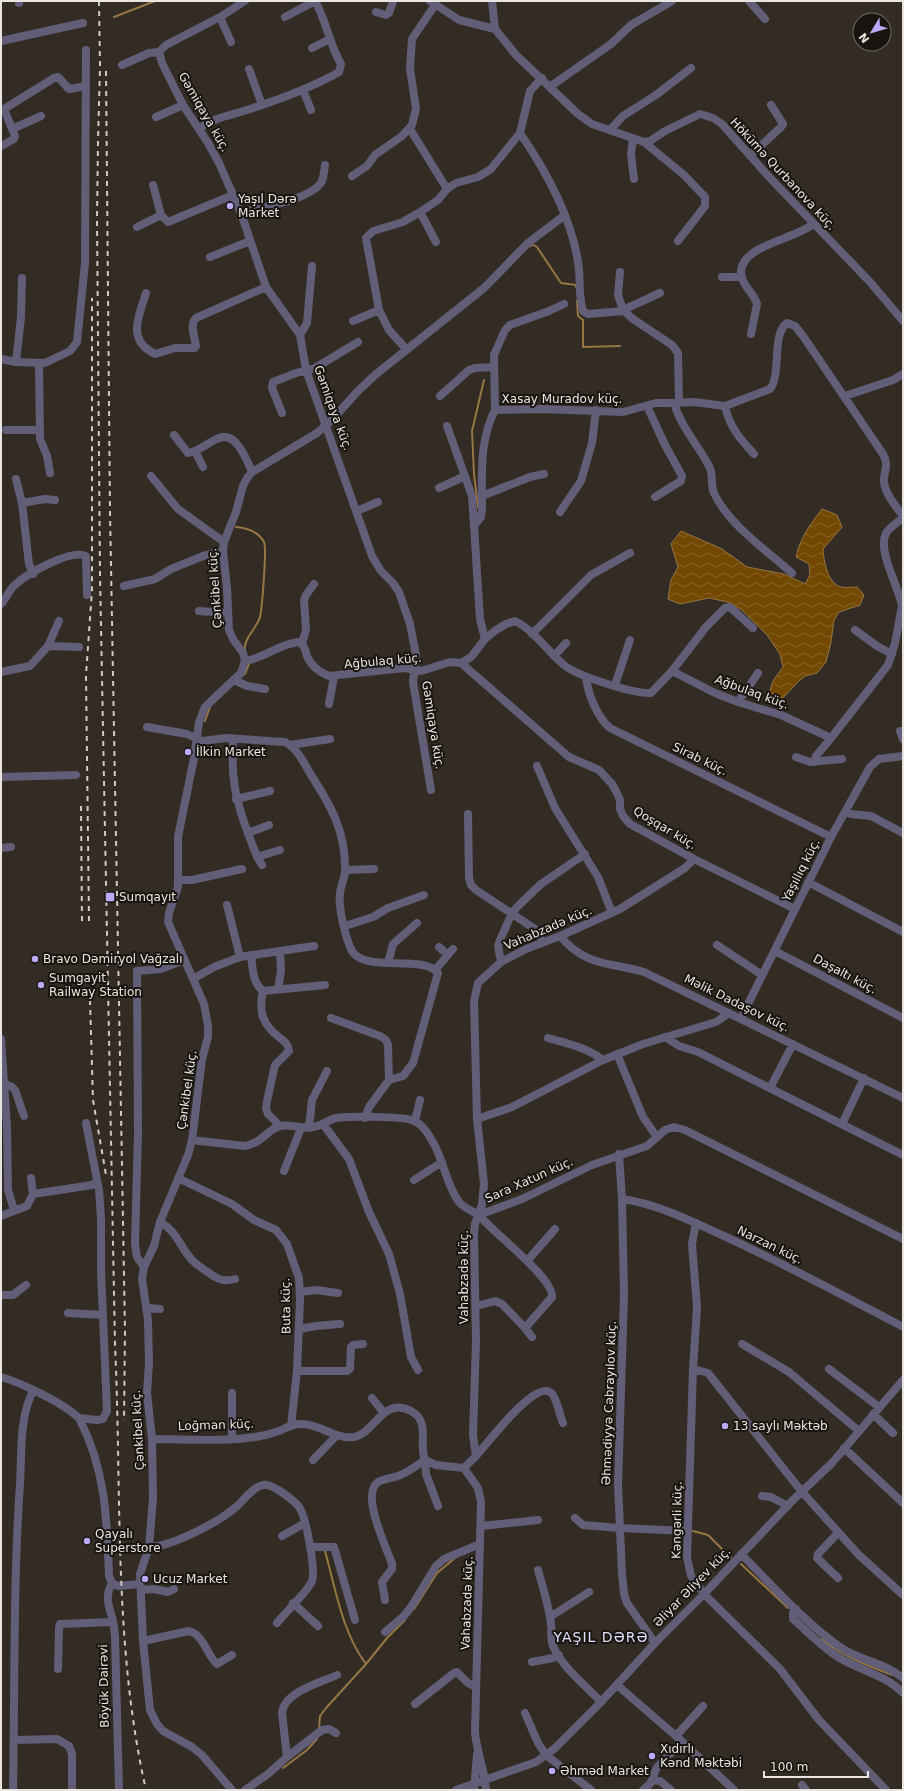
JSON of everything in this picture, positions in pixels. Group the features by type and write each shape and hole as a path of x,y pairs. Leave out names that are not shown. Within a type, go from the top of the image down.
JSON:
{"street":[{"path":"122,65 149,53 159,52 166,46 220,17 245,1"},
{"path":"199,129 211,121 303,90 339,72 341,64 335,54 326,23 315,1 285,17"},
{"path":"376,12 386,15 389,13 393,1"},
{"path":"492,1 496,29 516,55 551,86 585,120 598,127 644,142 684,175 705,197 705,206 678,240"},
{"path":"551,86 611,44 632,25 672,1"},
{"path":"749,1 765,19"},
{"path":"352,176 367,166 375,155 410,129 415,117 416,109 410,68 412,39 432,3 459,20 496,29"},
{"path":"220,17 231,42"},
{"path":"1,41 83,24"},
{"path":"312,48 330,38"},
{"path":"1,359 16,362 39,364 45,363 70,351 77,342 85,263 86,50"},
{"name":"Gəmiqaya küç.","path":"159,52 162,63 183,105 219,163 241,213 266,287 300,335 306,370 376,564 393,583 405,607 416,655 413,682 431,790"},
{"path":"610,130 623,116 656,95 691,68"},
{"path":"249,69 262,105"},
{"path":"1,146 14,139 12,129 3,109 54,78 58,77 69,89 86,86"},
{"path":"406,349 389,330 379,310 366,238 373,231 403,222 420,212 438,200 447,189 462,180 486,174 520,133 530,91 542,78"},
{"path":"303,90 311,110"},
{"path":"156,117 183,105"},
{"path":"750,156 783,124 771,105"},
{"name":"Hökümə Qurbanova küç.","path":"644,142 650,141 665,131 700,114 714,118 722,124 813,224 870,282 903,320"},
{"path":"12,129 41,116"},
{"path":"410,129 447,189"},
{"path":"520,133 566,215 578,263 583,311 588,314 623,310 660,293"},
{"path":"633,139 631,154 634,179"},
{"path":"241,213 291,201 316,188 323,179 325,165"},
{"path":"153,185 161,215 168,222 234,196"},
{"path":"420,212 436,242"},
{"path":"137,227 161,215"},
{"path":"174,435 186,452 190,453 219,437 228,437 237,445 246,458 252,472 310,439 325,426 357,392 406,349 484,288 528,243 566,215"},
{"path":"751,334 757,304 756,299 743,282 742,267 745,261 771,243 805,230 813,224"},
{"path":"210,257 250,241"},
{"path":"300,335 307,323 312,266"},
{"path":"620,272 618,295 623,310 676,349 678,353 677,403 691,439 710,467 714,493 723,508 740,528 792,573"},
{"path":"722,277 742,277"},
{"path":"16,362 21,317 22,278"},
{"path":"146,293 136,324 136,330 143,345 148,351 155,354 175,348 195,348 193,324 196,318 266,287"},
{"path":"495,410 494,355 505,330 510,325 564,304"},
{"path":"353,322 379,310"},
{"name":"Xasay Muradov küç.","path":"485,639 480,619 474,526 481,517 483,446 486,430 495,410 542,409 623,412 647,406 694,402 725,406 770,389 774,380 781,331 787,323 795,326 845,396 886,461 887,467 884,479 885,486 903,517"},
{"path":"282,413 271,385 273,382 315,368 358,342"},
{"path":"39,364 39,430 41,444 47,456 50,473"},
{"path":"440,396 469,370 475,368 494,367"},
{"path":"845,396 893,380 903,374"},
{"path":"647,406 664,444 682,476 681,481 655,497"},
{"path":"725,406 727,418 732,427 754,454"},
{"path":"560,512 581,481 592,443 596,410"},
{"path":"447,426 472,496 474,526"},
{"path":"6,430 39,430"},
{"path":"195,451 203,467"},
{"name":"Çənkibel küç.","path":"232,1790 202,1755 192,1747 163,1731 154,1720 150,1710 143,1641 140,1587 143,1564 149,1547 153,1498 152,1439 147,1404 149,1363 147,1308 143,1291 144,1267 154,1246 160,1222 188,1155 192,1140 202,1059 208,1037 208,1026 204,1004 168,922 178,880 178,837 194,758 199,722 205,707 234,680 243,669 245,661 240,648 230,635 228,588 223,546 236,512 243,486 252,472"},
{"path":"482,496 530,477 544,474"},
{"path":"124,586 155,579 171,569 223,546 178,509 151,476"},
{"path":"439,488 465,476"},
{"path":"16,479 22,503 29,564 33,574"},
{"path":"22,503 45,499 55,500"},
{"path":"357,511 378,502"},
{"path":"814,762 816,756 888,665 892,654 902,606 901,599 889,568 884,540 890,529 903,517"},
{"path":"532,634 591,575 630,553"},
{"path":"2,601 16,583 62,557 72,554 83,554 86,556 87,595"},
{"path":"245,661 295,642 302,644 306,630 304,600 314,584"},
{"path":"461,663 471,657 485,639 511,621 520,624 568,668 586,677 651,693 672,671 706,627 725,608 730,607 753,628"},
{"path":"199,611 228,613"},
{"path":"1,672 30,666 48,646 59,621"},
{"path":"856,630 877,646 892,654"},
{"path":"615,685 630,640"},
{"path":"554,656 566,643"},
{"name":"Ağbulaq küç.","path":"302,644 308,657 318,670 334,677 404,668 426,670 450,662 461,663"},
{"path":"48,646 79,647"},
{"name":"Qoşqar küç.","path":"461,663 569,757 599,770 612,784 617,793 620,800 620,809 626,820 694,859 794,909"},
{"name":"Ağbulaq küç.","path":"672,671 738,702 781,714 831,738"},
{"path":"738,702 758,673"},
{"path":"329,704 334,677"},
{"name":"Sirab küç.","path":"586,677 599,715 610,728 831,837"},
{"path":"234,680 248,686 265,689"},
{"path":"147,727 187,734 202,741 233,738 285,742 290,745 297,752 337,820 341,830 345,870 339,900 348,944 352,952 365,960 413,964 435,970 438,973 431,993 413,1063 403,1076 389,1080 369,1107 365,1118"},
{"path":"233,738 232,761 236,799 257,857 262,865"},
{"path":"290,745 330,739"},
{"name":"Yaşıllıq küç.","path":"741,1018 831,837 870,767 879,759 903,756"},
{"path":"796,757 810,762 842,758"},
{"path":"537,766 555,808 598,877 612,913"},
{"path":"1,777 76,775"},
{"path":"236,799 270,791"},
{"path":"846,812 871,816 903,833"},
{"path":"468,814 469,878 471,885 476,890 535,929 543,942"},
{"path":"248,833 269,825"},
{"path":"1,848 11,847"},
{"path":"257,857 280,850"},
{"path":"501,962 498,946 512,913 542,884 585,854"},
{"name":"Vahabzadə küç.","path":"476,1456 473,1435 476,1341 474,1234 475,1224 482,1205 484,1184 477,1118 474,1001 478,983 501,962 543,942 612,913 685,868 694,859"},
{"path":"178,880 192,880 242,869"},
{"path":"345,870 374,869"},
{"path":"808,882 903,932"},
{"path":"345,926 373,917 388,908 424,895"},
{"path":"227,905 240,957"},
{"path":"388,963 393,944 417,923"},
{"name":"Məlik Dadaşov küç.","path":"560,936 572,949 585,957 611,966 630,968 644,972 903,1098"},
{"path":"716,945 762,975"},
{"path":"194,980 214,968 240,957 314,946"},
{"path":"435,970 450,952 439,947"},
{"name":"Daşaltı küç.","path":"774,951 903,1018"},
{"path":"278,989 281,971 280,952"},
{"path":"251,955 254,980 263,992 262,1018 265,1024 285,1042 289,1051 275,1065 266,1108 268,1114 280,1126"},
{"path":"144,1267 136,1257 135,1244 138,1133 137,971 161,969 184,960"},
{"path":"263,992 278,989 325,985"},
{"path":"477,1118 512,1107 617,1054 665,1037 716,1022 729,1013"},
{"path":"331,1018 380,1036 386,1040 388,1045 389,1080"},
{"path":"665,1037 680,1046 698,1052 903,1155"},
{"path":"548,1038 582,1047 603,1060"},
{"path":"1,1039 8,1127 4,1191 14,1210"},
{"path":"770,1088 793,1044"},
{"path":"617,1054 643,1117 657,1137"},
{"path":"284,1171 305,1128 314,1095 327,1071"},
{"path":"842,1124 864,1078"},
{"path":"4,1083 15,1090 24,1116"},
{"path":"192,1140 244,1146 251,1145 280,1126 305,1128 347,1116 365,1118 388,1117 415,1121 420,1100"},
{"name":"Sara Xatun küç.","path":"415,1121 423,1127 430,1137 442,1162 452,1189 459,1201 465,1208 479,1215 522,1199 592,1165 619,1154 647,1146 665,1130 674,1127 685,1130 903,1239"},
{"path":"79,1418 97,1420 103,1419 107,1411 101,1218 97,1181 86,1123"},
{"path":"322,1124 349,1159 369,1212 389,1254 400,1294 411,1357 418,1370"},
{"name":"Əhmədiyyə Cəbrayılov küç.","path":"619,1154 622,1199 624,1294 618,1485 619,1528 624,1594 627,1603 656,1643"},
{"path":"414,1180 442,1162"},
{"path":"1,1216 27,1206 33,1194 31,1178"},
{"name":"Buta küç.","path":"178,1178 232,1204 254,1220 281,1233 287,1244 299,1278 300,1292 297,1371 291,1426"},
{"path":"33,1194 92,1185 97,1181"},
{"name":"Narzan küç.","path":"622,1199 648,1204 696,1223 775,1260 903,1327"},
{"path":"479,1215 492,1230 527,1261 546,1282 552,1293 552,1297 524,1328"},
{"path":"160,1222 172,1229 189,1256 200,1266 222,1280 226,1281 235,1279"},
{"name":"Kəngərli küç.","path":"696,1223 692,1244 697,1308 693,1369 688,1569 696,1585 704,1594 780,1669 819,1720 886,1790"},
{"path":"527,1261 555,1229"},
{"path":"1,1295 13,1294 26,1285"},
{"path":"300,1292 316,1290 338,1293"},
{"path":"476,1306 495,1301 502,1304 532,1337"},
{"path":"147,1308 160,1309"},
{"path":"68,1313 103,1315"},
{"path":"299,1329 340,1324"},
{"path":"297,1371 347,1371 350,1368 351,1347 353,1345 363,1344"},
{"path":"742,1344 771,1360 793,1375 859,1431"},
{"path":"693,1369 708,1374 802,1492 838,1533 903,1595"},
{"path":"829,1369 879,1407"},
{"path":"1,1376 33,1391 73,1413 79,1418 102,1480 107,1521 109,1576 112,1583 118,1586 140,1587 168,1592 174,1589"},
{"name":"Əliyar Əliyev küç.","path":"456,1790 473,1787 485,1780 536,1762 546,1755 601,1702 844,1448 879,1407 902,1385"},
{"path":"385,1600 382,1582 392,1569 392,1564 375,1521 373,1491 375,1485 379,1481 410,1471 425,1460 436,1465 464,1468 476,1456 506,1419 520,1406 544,1390 553,1394 562,1423"},
{"path":"13,1790 18,1508 23,1429 28,1402 33,1391"},
{"path":"232,1393 232,1439"},
{"path":"372,1398 384,1413"},
{"name":"Loğman küç.","path":"152,1439 232,1439 270,1434 300,1423 347,1437 360,1435 384,1413 393,1408 399,1407 411,1411 418,1416 422,1422 424,1428 422,1453 425,1460 426,1474 438,1506"},
{"path":"873,1414 893,1433"},
{"path":"313,1460 337,1435"},
{"path":"844,1448 903,1502"},
{"name":"Vahabzadə küç.","path":"464,1468 480,1493 481,1526 475,1731 477,1749 486,1790"},
{"path":"149,1547 164,1545 211,1524 232,1510 256,1489 266,1484 271,1486 295,1502 300,1508 310,1547 313,1577 312,1583 276,1623"},
{"path":"762,1496 771,1497 788,1506"},
{"path":"575,1518 583,1525 688,1531"},
{"path":"481,1526 538,1520"},
{"path":"282,1536 305,1523"},
{"path":"838,1533 818,1554 817,1558 838,1578"},
{"path":"385,1632 404,1616 411,1607 436,1566 444,1559 480,1544"},
{"path":"310,1547 334,1547 355,1620"},
{"path":"741,1554 796,1609 840,1647 852,1654 880,1663 893,1670 903,1678"},
{"path":"538,1570 550,1617 553,1646 572,1672 601,1702"},
{"name":"Böyük Dairəvi","path":"112,1583 108,1589 107,1600 115,1636 119,1790"},
{"path":"550,1617 589,1592"},
{"path":"293,1603 318,1626"},
{"path":"796,1609 793,1614 793,1619 828,1650 850,1664 887,1681 903,1693"},
{"path":"58,1669 60,1624 113,1622"},
{"path":"143,1641 189,1631 194,1632 199,1636 217,1664 232,1655"},
{"path":"532,1662 553,1658 559,1655"},
{"path":"414,1704 457,1672 468,1683 476,1687"},
{"path":"287,1757 282,1713 285,1702 300,1692 337,1675"},
{"path":"617,1685 676,1736 734,1790"},
{"path":"676,1736 703,1706"},
{"path":"525,1713 538,1743 546,1755 591,1790"},
{"path":"245,1790 268,1774 322,1730 329,1729 336,1733"},
{"path":"14,1740 57,1739 69,1746 72,1754 72,1790"},
{"path":"643,1790 650,1784 657,1767 682,1742"},
{"path":"473,1787 477,1749"},
{"path":"652,1780 660,1781 671,1790"}],"water":[{"path":"822,509 837,515 842,527 823,549 825,565 829,576 836,585 841,587 857,587 864,595 860,605 839,612 834,620 826,662 817,673 805,676 779,702 768,697 773,681 783,667 780,654 767,635 742,610 728,602 709,598 680,604 668,599 671,580 678,567 671,544 681,531 722,549 747,567 784,574 805,584 810,575 809,564 796,557 803,538"}],"waterway":[{"path":"114,17 155,1"},
{"path":"531,246 532,244 537,247 561,283 576,285 576,287"},
{"path":"577,301 578,316 583,320 583,347 620,346"},
{"path":"478,507 474,474 472,431 484,380"},
{"path":"236,527 248,529 259,535 262,538 265,547 264,578 260,617 246,642 245,650"},
{"path":"245,674 249,664"},
{"path":"205,721 210,707"},
{"path":"693,1531 708,1535 731,1558"},
{"path":"325,1551 345,1624 358,1652 366,1664"},
{"path":"414,1609 437,1573 455,1558"},
{"path":"741,1564 788,1608"},
{"path":"319,1728 320,1716 326,1708 366,1664 387,1638 405,1620"},
{"path":"822,1639 847,1656 892,1675"},
{"path":"283,1768 307,1750 317,1739"}],"railway":[{"path":"99,1 100,67 97,218 100,575 119,1513 128,1680 135,1735 146,1790"},
{"path":"106,71 110,511 125,1331 124,1421"},
{"path":"89,921 86,675 92,590 92,298"},
{"path":"81,806 82,922"},
{"path":"90,1000 93,1100 106,1175"}],"place":[{"name":"Yaşıl Dərə Market","path":"230,206"},
{"name":"İlkin Market","path":"188,752"},
{"name":"Sumqayıt","path":"110,897"},
{"name":"Bravo Dəmiryol Vağzalı","path":"35,959"},
{"name":"Sumgayit Railway Station","path":"41,985"},
{"name":"13 saylı Məktəb","path":"725,1426"},
{"name":"Qayalı Superstore","path":"87,1541"},
{"name":"Ucuz Market","path":"145,1579"},
{"name":"Xıdırlı Kənd Məktəbi","path":"652,1756"},
{"name":"Əhməd Market","path":"552,1771"}],"district":[{"name":"YAŞIL DƏRƏ","path":"601,1637"}]}
